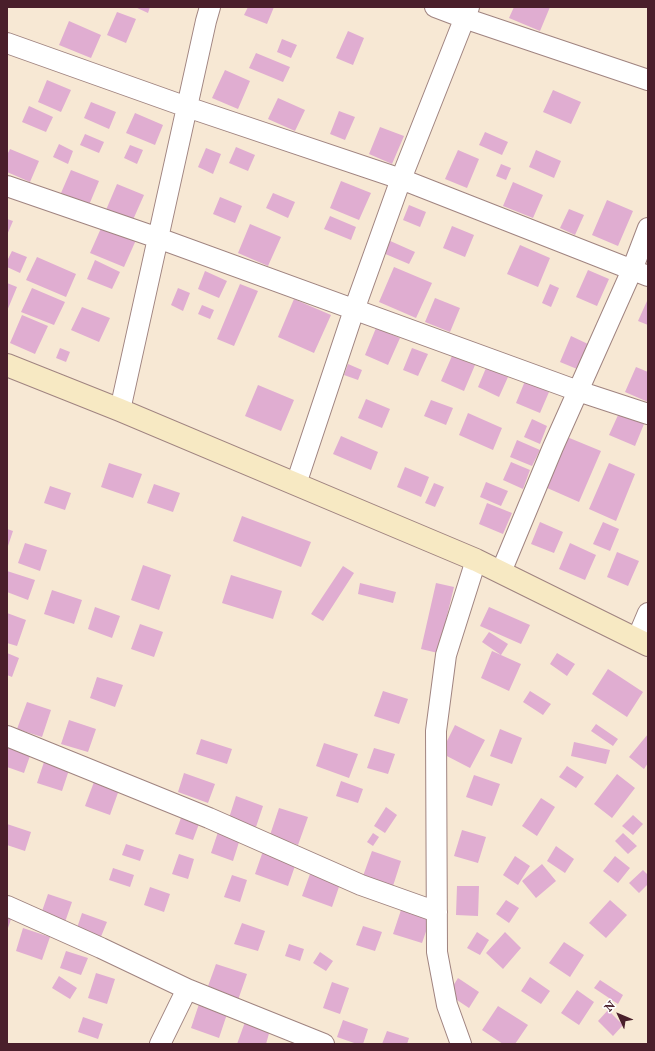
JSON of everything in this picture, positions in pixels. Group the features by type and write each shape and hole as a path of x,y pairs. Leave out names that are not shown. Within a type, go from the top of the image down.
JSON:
{"main road":[{"path":"7,365 120,410 476,560 642,642"}],"street":[{"path":"120,410 210,7"},
{"path":"435,7 466,13 648,80"},
{"path":"296,484 354,310 401,179 466,13"},
{"path":"7,43 187,107 401,179 640,273"},
{"path":"7,186 158,238 578,391 648,414"},
{"path":"501,572 552,447 578,391 640,273 648,228"},
{"path":"462,1044 447,1005 438,952 436,731 446,655 476,560"},
{"path":"642,642 648,613"},
{"path":"7,736 209,818 361,885 437,912"},
{"path":"7,906 101,948 187,989 324,1044"},
{"path":"160,1044 187,989"}],"building":[{"path":"135,7 150,7 148,13"},
{"path":"248,7 274,7 267,24 244,15"},
{"path":"514,7 550,7 540,31 509,18"},
{"path":"117,12 136,19 126,43 107,35"},
{"path":"69,21 101,35 91,58 59,45"},
{"path":"348,31 364,38 353,65 336,58"},
{"path":"282,39 297,45 291,58 277,52"},
{"path":"256,53 290,67 283,82 249,68"},
{"path":"225,70 250,81 238,109 212,98"},
{"path":"47,80 71,90 61,112 38,102"},
{"path":"553,90 581,102 571,124 543,112"},
{"path":"278,98 305,110 295,131 268,119"},
{"path":"91,102 116,112 109,129 84,118"},
{"path":"29,106 53,117 46,132 22,122"},
{"path":"339,111 355,117 345,140 330,134"},
{"path":"135,113 163,125 155,145 126,133"},
{"path":"380,127 404,136 392,164 369,154"},
{"path":"485,132 508,142 502,155 479,145"},
{"path":"85,134 104,142 99,153 80,145"},
{"path":"59,144 73,151 68,164 53,157"},
{"path":"130,145 143,150 137,164 124,158"},
{"path":"236,147 255,155 248,171 229,163"},
{"path":"206,148 221,154 213,174 198,167"},
{"path":"10,149 39,161 30,182 7,172 7,155"},
{"path":"458,150 479,159 467,188 445,179"},
{"path":"536,150 561,161 554,178 529,167"},
{"path":"501,164 511,168 506,180 496,176"},
{"path":"71,170 99,181 89,205 61,193"},
{"path":"341,181 371,193 359,220 330,208"},
{"path":"513,182 543,195 533,218 503,206"},
{"path":"117,184 144,195 132,222 106,210"},
{"path":"273,193 295,202 288,218 266,208"},
{"path":"220,197 242,206 235,223 213,214"},
{"path":"607,200 633,211 618,246 592,235"},
{"path":"409,205 426,212 420,227 403,220"},
{"path":"569,209 584,215 575,235 560,228"},
{"path":"330,216 356,227 351,240 324,229"},
{"path":"7,219 13,221 7,235"},
{"path":"250,224 281,237 268,266 238,253"},
{"path":"102,226 136,240 124,267 90,253"},
{"path":"452,226 474,235 465,257 443,248"},
{"path":"388,240 415,252 409,264 383,253"},
{"path":"520,245 550,258 538,287 507,274"},
{"path":"12,251 27,257 20,273 7,267 7,261"},
{"path":"37,257 76,274 66,297 26,280"},
{"path":"95,260 120,272 112,289 87,279"},
{"path":"394,267 432,283 416,318 379,302"},
{"path":"588,270 609,279 597,306 576,297"},
{"path":"205,271 227,281 219,298 198,289"},
{"path":"7,283 17,287 7,311"},
{"path":"240,284 258,291 234,346 217,339"},
{"path":"550,284 559,288 551,307 542,303"},
{"path":"32,288 65,302 54,325 21,312"},
{"path":"178,288 190,293 183,311 171,305"},
{"path":"435,298 460,308 450,332 425,322"},
{"path":"294,299 331,315 314,353 278,337"},
{"path":"647,301 648,302 648,325 638,321"},
{"path":"202,305 214,310 210,319 198,314"},
{"path":"82,307 110,318 99,342 71,330"},
{"path":"22,315 48,326 35,354 10,343"},
{"path":"376,328 400,338 388,365 365,355"},
{"path":"571,336 588,344 577,369 560,362"},
{"path":"60,348 70,352 66,362 56,358"},
{"path":"412,348 428,354 418,376 403,370"},
{"path":"452,356 475,365 464,391 441,381"},
{"path":"348,364 362,370 358,380 344,375"},
{"path":"636,367 648,372 648,402 625,392"},
{"path":"486,368 508,377 499,397 478,387"},
{"path":"525,381 549,392 540,413 516,403"},
{"path":"258,385 294,400 281,431 245,416"},
{"path":"366,399 390,409 382,428 358,418"},
{"path":"431,400 453,408 446,425 424,416"},
{"path":"468,413 502,428 493,450 459,435"},
{"path":"619,413 644,424 635,446 609,435"},
{"path":"532,419 547,426 540,444 524,437"},
{"path":"341,436 378,452 371,470 333,454"},
{"path":"567,437 601,451 579,502 545,487"},
{"path":"517,440 540,450 532,466 510,457"},
{"path":"511,462 530,470 523,489 503,480"},
{"path":"109,463 142,474 133,498 101,487"},
{"path":"609,463 635,474 616,521 589,509"},
{"path":"405,467 429,477 421,497 397,487"},
{"path":"486,482 508,491 501,506 480,497"},
{"path":"434,483 444,487 435,507 425,503"},
{"path":"154,484 180,493 173,512 147,503"},
{"path":"50,486 71,493 65,510 44,503"},
{"path":"487,503 512,513 503,534 479,524"},
{"path":"242,516 311,542 301,567 233,541"},
{"path":"540,522 563,532 554,553 531,544"},
{"path":"603,522 619,529 610,551 593,544"},
{"path":"7,529 13,531 7,549"},
{"path":"25,543 47,550 40,571 18,563"},
{"path":"570,543 596,555 585,580 559,569"},
{"path":"617,552 639,561 628,586 607,577"},
{"path":"143,565 171,575 159,610 131,600"},
{"path":"343,566 354,573 323,621 311,614"},
{"path":"7,571 35,580 28,600 7,592"},
{"path":"231,575 282,591 273,619 222,603"},
{"path":"360,583 396,592 393,603 358,594"},
{"path":"436,583 454,587 438,653 421,649"},
{"path":"52,590 82,600 74,624 44,614"},
{"path":"95,607 120,616 112,638 88,629"},
{"path":"489,607 530,625 521,644 480,626"},
{"path":"7,613 26,620 17,646 7,643"},
{"path":"140,624 163,632 154,657 131,649"},
{"path":"489,632 508,644 501,655 482,642"},
{"path":"492,651 521,664 509,691 481,678"},
{"path":"7,653 19,658 12,677 7,675"},
{"path":"557,653 575,664 567,676 550,664"},
{"path":"608,669 643,692 627,717 592,694"},
{"path":"97,677 123,685 115,707 90,698"},
{"path":"383,691 408,699 399,724 374,716"},
{"path":"530,691 551,704 543,715 523,702"},
{"path":"27,702 51,710 42,737 17,729"},
{"path":"69,720 96,729 88,752 61,744"},
{"path":"596,724 618,739 613,746 591,731"},
{"path":"455,725 485,740 470,768 441,753"},
{"path":"500,729 522,738 512,764 490,756"},
{"path":"648,734 648,763 644,769 629,757"},
{"path":"201,739 232,749 227,764 196,754"},
{"path":"574,742 610,750 606,764 571,756"},
{"path":"324,743 358,754 349,778 316,766"},
{"path":"7,745 31,753 24,773 7,767"},
{"path":"374,748 395,754 388,774 367,768"},
{"path":"45,759 70,767 62,791 37,783"},
{"path":"567,766 584,777 576,788 559,777"},
{"path":"184,773 215,784 208,803 178,792"},
{"path":"617,774 635,788 612,818 594,804"},
{"path":"474,775 500,784 492,806 466,797"},
{"path":"341,781 363,789 358,803 336,796"},
{"path":"94,782 119,790 110,815 85,806"},
{"path":"236,796 263,806 256,827 229,818"},
{"path":"541,798 555,807 537,836 522,826"},
{"path":"386,807 397,815 385,833 374,826"},
{"path":"279,808 308,817 298,845 270,835"},
{"path":"633,815 643,824 633,835 622,826"},
{"path":"181,818 199,824 193,840 175,834"},
{"path":"7,824 31,832 25,851 7,845"},
{"path":"462,830 486,837 478,863 454,856"},
{"path":"218,832 240,839 233,861 211,853"},
{"path":"373,833 379,837 373,846 367,842"},
{"path":"623,833 637,846 628,854 615,841"},
{"path":"126,844 144,850 140,861 122,855"},
{"path":"556,846 574,859 565,873 547,861"},
{"path":"263,851 296,863 288,886 255,874"},
{"path":"372,851 401,861 393,886 363,876"},
{"path":"179,854 194,859 188,879 172,874"},
{"path":"515,856 530,866 518,885 503,875"},
{"path":"615,856 630,868 618,883 603,871"},
{"path":"542,864 556,881 536,898 522,881"},
{"path":"113,868 134,875 130,887 109,880"},
{"path":"643,870 648,875 648,884 639,893 629,883"},
{"path":"310,874 340,884 332,907 302,896"},
{"path":"232,875 247,880 240,902 224,897"},
{"path":"457,886 479,886 478,916 456,915"},
{"path":"150,887 170,894 164,912 144,905"},
{"path":"48,894 72,902 65,922 41,914"},
{"path":"506,900 519,908 509,923 496,914"},
{"path":"610,900 627,915 606,938 589,923"},
{"path":"401,910 430,920 422,943 393,934"},
{"path":"82,913 107,922 100,939 76,931"},
{"path":"7,915 12,916 7,931"},
{"path":"242,923 265,931 258,951 234,944"},
{"path":"363,926 382,932 375,951 356,945"},
{"path":"23,928 50,937 42,960 16,951"},
{"path":"477,932 489,940 480,955 467,948"},
{"path":"505,932 521,948 503,969 486,953"},
{"path":"564,942 584,955 570,977 549,963"},
{"path":"289,944 304,949 300,961 285,956"},
{"path":"66,951 88,958 81,975 60,968"},
{"path":"320,952 333,961 326,971 313,963"},
{"path":"216,964 247,974 238,1000 207,989"},
{"path":"96,973 115,979 107,1004 88,998"},
{"path":"59,976 77,988 70,999 52,988"},
{"path":"530,977 550,991 541,1004 521,991"},
{"path":"458,978 479,992 469,1008 448,994"},
{"path":"600,980 623,995 618,1004 594,988"},
{"path":"332,982 349,988 340,1014 323,1008"},
{"path":"577,990 594,1002 579,1025 561,1013"},
{"path":"199,1004 227,1014 219,1038 191,1028"},
{"path":"498,1006 528,1025 515,1044 503,1044 482,1030"},
{"path":"608,1010 623,1025 613,1036 598,1021"},
{"path":"83,1017 103,1024 98,1039 78,1032"},
{"path":"343,1020 368,1029 363,1044 357,1044 337,1037"},
{"path":"245,1022 270,1030 266,1044 237,1044"},
{"path":"387,1031 409,1038 407,1044 382,1044"}]}
